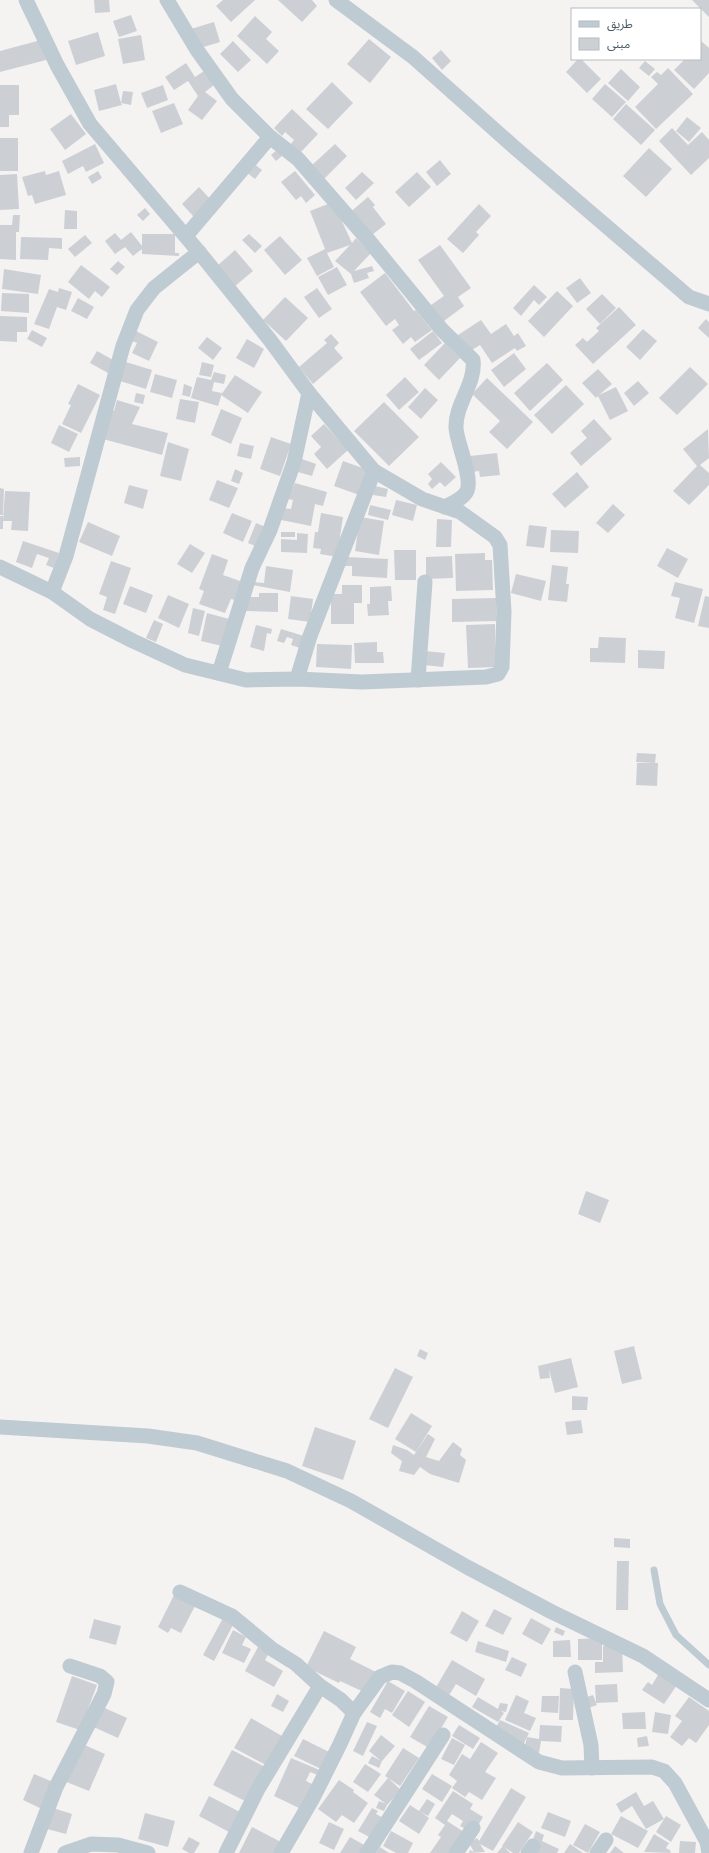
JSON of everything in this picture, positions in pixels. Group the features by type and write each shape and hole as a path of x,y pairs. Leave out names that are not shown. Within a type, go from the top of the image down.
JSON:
{"street":[{"path":"0,567 52,592 90,619 185,665 246,680 297,678 362,682 486,677 498,674 502,667 504,612 500,545 495,537 460,512 422,499 374,471 309,393 270,340 186,236 90,124 57,65 26,0"},
{"path":"167,0 197,50 232,99 270,137 298,159 370,242 442,330 472,360 472,376 459,411 456,427 468,481 467,491 459,499 445,507"},
{"path":"336,0 413,57 514,147 689,297 709,304"},
{"path":"186,236 270,137"},
{"path":"52,592 66,556 123,346 137,310 154,288 199,252"},
{"path":"219,673 252,568 270,530 294,462 309,393"},
{"path":"297,678 310,636 374,471"},
{"path":"418,680 425,582"},
{"path":"0,1427 148,1436 183,1441 244,1456 287,1471 351,1501 466,1567 552,1612 643,1656 709,1700"},
{"path":"180,1592 232,1616 272,1649 296,1664 320,1686 341,1700 354,1713"},
{"path":"31,1853 56,1787 104,1694 107,1682 100,1676 70,1666"},
{"path":"281,1853 313,1798 354,1713 380,1677 392,1672 400,1673 539,1762 562,1768 652,1767 664,1771 675,1783 707,1842 709,1853"},
{"path":"575,1672 591,1745 592,1768"},
{"path":"226,1853 258,1789 320,1686"},
{"path":"367,1853 443,1735"},
{"path":"456,1853 473,1828"},
{"path":"597,1853 606,1840"},
{"path":"65,1853 91,1844 118,1845 148,1853"}],"lane":[{"path":"654,1570 660,1604 676,1635 709,1665"}],"building":[{"path":"94,0 109,0 110,12 95,13"},
{"path":"223,0 255,0 231,22 216,6"},
{"path":"278,0 312,0 317,6 302,22"},
{"path":"692,0 709,0 709,17 701,8"},
{"path":"131,15 137,31 119,37 113,21"},
{"path":"255,16 272,32 266,39 279,51 267,64 237,36"},
{"path":"214,22 220,42 197,49 191,29"},
{"path":"98,32 105,56 76,65 68,41"},
{"path":"141,35 145,60 123,64 118,39"},
{"path":"369,39 391,57 370,83 347,64"},
{"path":"41,40 46,60 0,72 0,51"},
{"path":"233,41 251,60 238,72 220,54"},
{"path":"701,41 709,48 709,73 694,89 674,70 684,60 701,60"},
{"path":"441,50 451,61 442,70 432,58"},
{"path":"577,60 582,60 601,79 587,93 566,72"},
{"path":"645,61 655,69 649,76 639,68"},
{"path":"186,63 195,77 204,71 214,85 205,92 217,101 202,120 188,110 198,96 188,81 174,90 165,77"},
{"path":"668,68 693,94 656,129 635,107 658,84 651,77 657,72 661,75"},
{"path":"621,69 640,87 628,101 608,83"},
{"path":"332,82 353,103 328,129 306,109"},
{"path":"116,84 122,105 99,111 94,90"},
{"path":"605,84 626,102 612,117 592,99"},
{"path":"0,85 19,85 19,115 9,115 9,127 0,127"},
{"path":"163,85 168,100 147,108 141,93"},
{"path":"123,91 133,92 131,105 121,103"},
{"path":"174,103 183,124 161,133 152,111"},
{"path":"626,104 655,130 641,145 613,119"},
{"path":"292,109 318,134 299,154 290,145 294,140 285,132 282,136 274,128"},
{"path":"71,114 86,134 65,150 50,129"},
{"path":"687,117 701,128 689,142 676,131"},
{"path":"672,128 688,145 702,132 709,140 709,158 691,175 659,141"},
{"path":"0,138 18,138 18,171 0,171"},
{"path":"95,144 104,163 86,172 83,166 68,174 62,161"},
{"path":"335,144 347,156 324,179 311,166"},
{"path":"649,148 672,169 646,197 623,176"},
{"path":"277,150 282,156 276,161 271,155"},
{"path":"440,160 451,174 437,186 426,172"},
{"path":"253,163 262,170 255,179 246,172"},
{"path":"45,171 46,175 59,171 66,195 35,204 32,195 28,196 22,177"},
{"path":"98,171 102,178 92,184 88,177"},
{"path":"295,171 315,195 306,203 301,196 296,200 281,182"},
{"path":"362,172 374,183 356,200 345,188"},
{"path":"417,172 431,187 409,207 395,192"},
{"path":"17,174 19,209 0,210 0,175"},
{"path":"199,187 212,201 194,217 182,204"},
{"path":"368,197 375,205 373,207 386,224 368,238 348,214"},
{"path":"333,202 352,243 356,238 371,253 354,271 372,266 374,271 367,273 369,278 354,283 351,274 335,261 350,245 327,253 334,267 317,276 307,258 325,249 310,211"},
{"path":"479,204 491,216 476,232 479,235 463,253 447,239"},
{"path":"145,208 150,214 143,221 137,215"},
{"path":"65,210 77,211 77,229 64,229"},
{"path":"13,215 20,215 19,232 16,232 16,260 0,259 0,225 12,225"},
{"path":"131,232 142,246 142,234 175,234 175,253 179,253 179,256 142,254 142,249 133,256 125,247 115,254 105,241 115,233 121,240"},
{"path":"249,234 262,246 255,253 242,240"},
{"path":"85,235 92,243 75,257 68,249"},
{"path":"280,236 302,260 285,275 264,250"},
{"path":"21,237 62,238 62,249 49,248 48,260 20,259"},
{"path":"440,245 471,288 458,297 464,306 440,324 428,307 444,296 418,260"},
{"path":"235,250 253,271 234,287 216,267"},
{"path":"118,261 125,267 117,275 110,269"},
{"path":"81,265 110,287 102,297 95,291 89,299 68,282"},
{"path":"337,267 347,285 328,295 318,277"},
{"path":"4,269 41,275 38,294 2,289"},
{"path":"385,273 414,311 416,310 432,330 415,342 411,337 403,344 392,330 399,325 395,319 386,326 360,292"},
{"path":"580,278 591,293 577,303 566,288"},
{"path":"534,285 547,297 539,305 534,300 521,316 513,308"},
{"path":"59,288 72,292 66,310 57,307 49,329 34,324 49,289 58,292"},
{"path":"317,288 332,309 319,318 304,297"},
{"path":"557,291 573,306 544,337 528,321"},
{"path":"2,293 29,294 29,313 1,311"},
{"path":"602,294 616,308 600,324 586,309"},
{"path":"285,297 308,318 286,341 263,320"},
{"path":"78,298 94,307 87,319 71,311"},
{"path":"619,307 636,325 593,364 575,345 583,338 587,342 599,331 596,328"},
{"path":"0,316 27,317 27,332 17,332 17,342 0,341"},
{"path":"706,319 709,322 709,338 698,328"},
{"path":"481,320 491,334 506,324 514,336 518,333 526,346 517,351 515,348 492,363 480,345 467,353 455,337"},
{"path":"643,329 657,341 640,360 626,347"},
{"path":"32,330 47,338 42,347 27,339"},
{"path":"136,331 158,342 149,361 132,353 137,343 132,341"},
{"path":"433,331 442,343 419,360 410,349"},
{"path":"331,334 339,343 334,348 343,358 313,384 299,367 327,343 324,340"},
{"path":"207,337 222,348 213,360 198,348"},
{"path":"247,339 264,349 254,368 236,358"},
{"path":"445,343 460,358 439,380 424,365"},
{"path":"97,351 115,361 108,373 90,363"},
{"path":"514,353 526,369 504,387 491,370"},
{"path":"126,362 152,370 146,389 120,381"},
{"path":"202,362 214,365 211,377 199,375"},
{"path":"547,363 563,380 530,411 514,393"},
{"path":"690,367 708,384 677,415 659,398"},
{"path":"598,369 612,384 599,395 616,387 628,411 610,420 598,396 596,398 582,383"},
{"path":"214,372 226,375 224,384 214,382 212,391 222,393 218,406 191,398 197,377 211,380"},
{"path":"155,374 177,380 172,398 150,392"},
{"path":"235,375 262,392 248,413 221,395"},
{"path":"405,377 419,392 399,410 386,395"},
{"path":"487,378 533,422 507,449 489,432 500,421 472,394"},
{"path":"638,381 649,393 634,406 624,393"},
{"path":"78,384 100,395 81,433 62,424 71,405 68,404"},
{"path":"184,384 192,387 190,397 182,395"},
{"path":"566,385 584,404 552,434 534,415"},
{"path":"425,388 438,400 421,419 408,407"},
{"path":"136,393 145,395 143,404 134,402"},
{"path":"180,399 199,402 195,423 176,419"},
{"path":"117,400 140,407 132,424 168,433 162,455 103,439 111,410 114,411"},
{"path":"384,402 419,437 389,466 354,431"},
{"path":"221,409 242,418 231,444 211,435"},
{"path":"594,419 612,439 581,466 570,453 587,438 581,431"},
{"path":"324,424 348,450 327,469 314,454 321,447 311,436"},
{"path":"59,425 78,434 69,452 51,443"},
{"path":"708,429 709,458 700,465 709,473 709,485 689,505 673,491 697,466 683,449"},
{"path":"271,437 291,444 280,476 260,469"},
{"path":"168,442 189,449 181,481 160,476"},
{"path":"240,443 254,446 251,459 237,456"},
{"path":"497,453 500,475 480,477 479,471 472,472 470,456"},
{"path":"80,457 80,466 65,467 64,458"},
{"path":"302,459 316,464 312,476 298,472"},
{"path":"343,461 371,471 362,496 334,486"},
{"path":"441,462 456,477 445,487 440,482 432,489 428,484 432,479 428,474"},
{"path":"235,469 243,473 239,484 231,481"},
{"path":"577,472 589,487 565,508 552,494"},
{"path":"217,480 238,488 229,508 209,500"},
{"path":"295,483 327,492 323,506 315,504 311,526 281,520 283,508 291,509 293,500 288,499"},
{"path":"129,485 148,490 143,509 124,503"},
{"path":"375,486 388,489 386,497 373,495"},
{"path":"0,488 4,489 3,515 0,515"},
{"path":"5,491 30,492 28,531 11,530 12,521 3,521"},
{"path":"396,500 417,505 413,521 392,515"},
{"path":"613,504 625,515 608,533 596,523"},
{"path":"370,505 391,510 388,520 368,515"},
{"path":"232,513 252,521 243,542 223,533"},
{"path":"321,513 343,517 337,557 320,554 321,549 313,548 315,532 318,532"},
{"path":"0,516 3,516 3,529 0,529"},
{"path":"360,517 384,521 379,555 355,551"},
{"path":"437,519 452,520 451,547 436,547"},
{"path":"88,522 120,536 112,556 79,542"},
{"path":"256,523 266,527 258,547 248,543"},
{"path":"529,525 547,527 544,548 526,546"},
{"path":"551,530 579,531 578,553 550,552"},
{"path":"281,532 295,532 295,537 281,537"},
{"path":"297,533 308,534 307,553 281,552 281,539 297,540"},
{"path":"23,541 59,553 54,568 46,565 49,558 37,554 32,568 16,562"},
{"path":"190,544 205,553 192,573 177,564"},
{"path":"667,548 688,559 678,578 657,566"},
{"path":"394,550 416,550 416,580 395,580"},
{"path":"485,553 485,560 492,560 493,590 456,591 455,554"},
{"path":"212,554 228,560 223,575 243,582 235,600 231,599 225,613 199,604 204,591 199,589"},
{"path":"452,556 453,578 426,579 426,557"},
{"path":"346,557 388,559 387,578 352,576 352,566 345,566"},
{"path":"111,561 131,568 115,614 103,610 107,597 99,594"},
{"path":"552,565 568,567 566,584 569,584 567,602 548,600"},
{"path":"266,566 293,570 290,592 252,585 253,582 264,583"},
{"path":"516,574 546,581 541,601 511,593"},
{"path":"675,582 703,589 694,623 675,618 680,598 671,596"},
{"path":"342,585 362,585 362,603 354,603 354,624 331,624 331,594 342,594"},
{"path":"130,586 153,595 146,613 123,604"},
{"path":"391,586 392,601 388,601 389,615 368,616 367,604 370,604 370,587"},
{"path":"259,593 278,593 278,612 246,611 246,597 259,597"},
{"path":"168,595 189,604 179,628 158,618"},
{"path":"291,596 313,599 310,622 288,619"},
{"path":"705,596 709,597 709,628 698,626"},
{"path":"496,598 497,621 452,622 452,599"},
{"path":"193,608 205,611 199,636 188,633"},
{"path":"207,613 229,619 222,646 201,641"},
{"path":"154,620 163,624 156,642 146,638"},
{"path":"495,624 496,667 468,668 466,625"},
{"path":"256,625 272,629 271,634 267,633 264,651 250,647"},
{"path":"281,629 304,636 300,648 291,645 293,639 287,637 284,643 277,641"},
{"path":"599,637 626,638 625,663 590,662 590,648 598,648"},
{"path":"377,642 377,652 383,652 384,663 355,663 354,643"},
{"path":"317,644 352,645 351,669 316,667"},
{"path":"638,650 665,651 664,669 638,668"},
{"path":"425,651 445,653 443,667 424,665"},
{"path":"637,753 656,754 655,763 636,762"},
{"path":"637,763 658,763 657,786 636,785"},
{"path":"586,1191 609,1200 600,1223 578,1214"},
{"path":"634,1346 642,1379 622,1384 614,1351"},
{"path":"420,1349 428,1353 425,1360 417,1356"},
{"path":"571,1358 578,1387 555,1393 549,1369 550,1378 540,1379 538,1366"},
{"path":"395,1368 413,1377 388,1428 369,1419"},
{"path":"572,1396 588,1397 587,1410 572,1410"},
{"path":"411,1413 432,1426 416,1452 395,1439"},
{"path":"581,1420 583,1433 567,1435 565,1422"},
{"path":"315,1427 356,1441 343,1480 302,1466"},
{"path":"428,1434 435,1439 426,1457 439,1461 453,1442 462,1449 460,1455 466,1460 459,1483 430,1474 420,1467 414,1475 399,1471 402,1461 391,1453 393,1445 407,1450 414,1455"},
{"path":"614,1538 630,1539 630,1548 614,1547"},
{"path":"617,1561 629,1561 628,1610 616,1610"},
{"path":"174,1595 195,1606 181,1633 171,1628 168,1633 158,1627"},
{"path":"494,1609 512,1618 503,1635 485,1626"},
{"path":"462,1611 479,1621 467,1642 450,1633"},
{"path":"223,1618 234,1623 214,1661 203,1655"},
{"path":"531,1618 551,1629 542,1645 522,1634"},
{"path":"94,1619 121,1626 116,1645 89,1638"},
{"path":"556,1627 565,1631 563,1636 554,1632"},
{"path":"233,1630 246,1637 242,1645 251,1649 244,1663 222,1653"},
{"path":"324,1631 356,1647 350,1659 376,1672 366,1693 340,1681 339,1683 306,1667"},
{"path":"602,1638 602,1660 578,1660 578,1639"},
{"path":"570,1640 571,1657 553,1657 553,1641"},
{"path":"478,1641 509,1651 506,1662 475,1652"},
{"path":"603,1646 622,1646 623,1672 595,1673 595,1662 603,1662"},
{"path":"258,1647 269,1653 265,1660 283,1671 274,1687 245,1671"},
{"path":"512,1657 527,1664 521,1677 505,1670"},
{"path":"452,1660 485,1679 476,1696 456,1684 448,1697 435,1689"},
{"path":"659,1673 677,1685 664,1704 642,1690 648,1682 652,1685"},
{"path":"72,1676 97,1685 80,1730 56,1722"},
{"path":"388,1681 405,1691 392,1713 385,1709 380,1718 370,1712"},
{"path":"617,1684 618,1702 596,1703 595,1685"},
{"path":"560,1688 574,1689 573,1720 559,1720"},
{"path":"408,1691 425,1702 409,1727 392,1715"},
{"path":"277,1694 289,1701 283,1712 271,1706"},
{"path":"516,1695 529,1701 524,1713 536,1718 530,1731 505,1720"},
{"path":"593,1695 597,1705 588,1708 584,1698"},
{"path":"542,1696 559,1696 558,1713 541,1712"},
{"path":"478,1697 498,1709 500,1703 508,1704 506,1712 501,1711 504,1713 498,1722 472,1707"},
{"path":"689,1697 709,1711 709,1725 696,1743 689,1738 682,1746 670,1737 682,1721 675,1716"},
{"path":"98,1705 127,1718 118,1738 89,1725"},
{"path":"429,1706 448,1717 429,1748 410,1737"},
{"path":"645,1712 646,1729 623,1729 622,1713"},
{"path":"655,1712 671,1715 668,1734 652,1732"},
{"path":"251,1718 282,1736 266,1765 234,1748"},
{"path":"500,1720 529,1733 523,1745 494,1731"},
{"path":"367,1722 377,1726 363,1756 353,1751"},
{"path":"459,1725 480,1738 473,1749 452,1736"},
{"path":"540,1725 562,1726 561,1742 541,1741 539,1753 524,1750 527,1737 539,1739"},
{"path":"381,1735 395,1746 382,1761 379,1768 368,1763 372,1756 381,1761 369,1751"},
{"path":"647,1736 649,1746 638,1747 637,1738"},
{"path":"452,1738 465,1745 454,1765 441,1759"},
{"path":"303,1739 329,1752 321,1769 294,1756"},
{"path":"481,1742 498,1753 485,1772 496,1778 482,1800 469,1792 465,1797 452,1788 457,1781 449,1775 462,1754 470,1759"},
{"path":"80,1743 105,1754 89,1791 64,1781"},
{"path":"403,1748 419,1758 400,1786 385,1776"},
{"path":"232,1750 265,1767 247,1802 213,1785"},
{"path":"291,1758 322,1771 320,1776 310,1772 306,1781 314,1785 303,1810 274,1796"},
{"path":"365,1764 381,1774 368,1792 353,1782"},
{"path":"34,1774 53,1782 42,1809 23,1800"},
{"path":"432,1774 452,1786 442,1802 422,1789"},
{"path":"388,1778 401,1790 387,1805 384,1811 376,1808 379,1801 386,1804 374,1795"},
{"path":"339,1780 354,1790 353,1792 368,1803 354,1823 342,1815 336,1822 318,1809"},
{"path":"511,1788 526,1797 493,1851 480,1844 485,1852 469,1853 470,1850 474,1852 469,1843 477,1838 479,1841"},
{"path":"453,1791 473,1804 470,1809 483,1817 476,1829 466,1829 460,1826 463,1821 452,1814 447,1821 467,1834 454,1853 430,1853 441,1837 438,1835 445,1825 435,1818"},
{"path":"636,1792 644,1806 653,1801 664,1819 646,1829 632,1806 621,1813 616,1804"},
{"path":"209,1796 240,1812 229,1832 199,1816"},
{"path":"427,1799 435,1804 428,1816 421,1812 429,1818 419,1834 399,1821 410,1805 419,1811"},
{"path":"53,1808 72,1814 66,1834 47,1829"},
{"path":"372,1808 378,1811 376,1814 385,1819 373,1839 358,1831"},
{"path":"548,1812 571,1821 565,1837 541,1828"},
{"path":"145,1813 175,1821 168,1847 138,1839"},
{"path":"621,1816 648,1831 638,1848 611,1834"},
{"path":"666,1816 681,1825 671,1842 656,1832"},
{"path":"329,1822 344,1829 334,1850 319,1843"},
{"path":"518,1822 533,1832 519,1853 513,1853 502,1846"},
{"path":"585,1824 600,1832 588,1853 573,1845"},
{"path":"252,1827 283,1843 278,1853 239,1853"},
{"path":"391,1831 413,1843 408,1853 396,1853 383,1846"},
{"path":"536,1831 544,1835 542,1841 559,1849 557,1853 536,1853 540,1845 532,1842"},
{"path":"654,1834 669,1843 666,1848 671,1851 670,1853 644,1852"},
{"path":"189,1837 200,1843 194,1853 189,1853 182,1849"},
{"path":"350,1837 366,1846 361,1853 340,1853"},
{"path":"680,1841 696,1842 695,1853 679,1853"},
{"path":"570,1844 583,1853 564,1853"},
{"path":"503,1846 510,1853 497,1853"},
{"path":"615,1846 624,1853 610,1853"},
{"path":"380,1847 389,1853 376,1853"}]}
